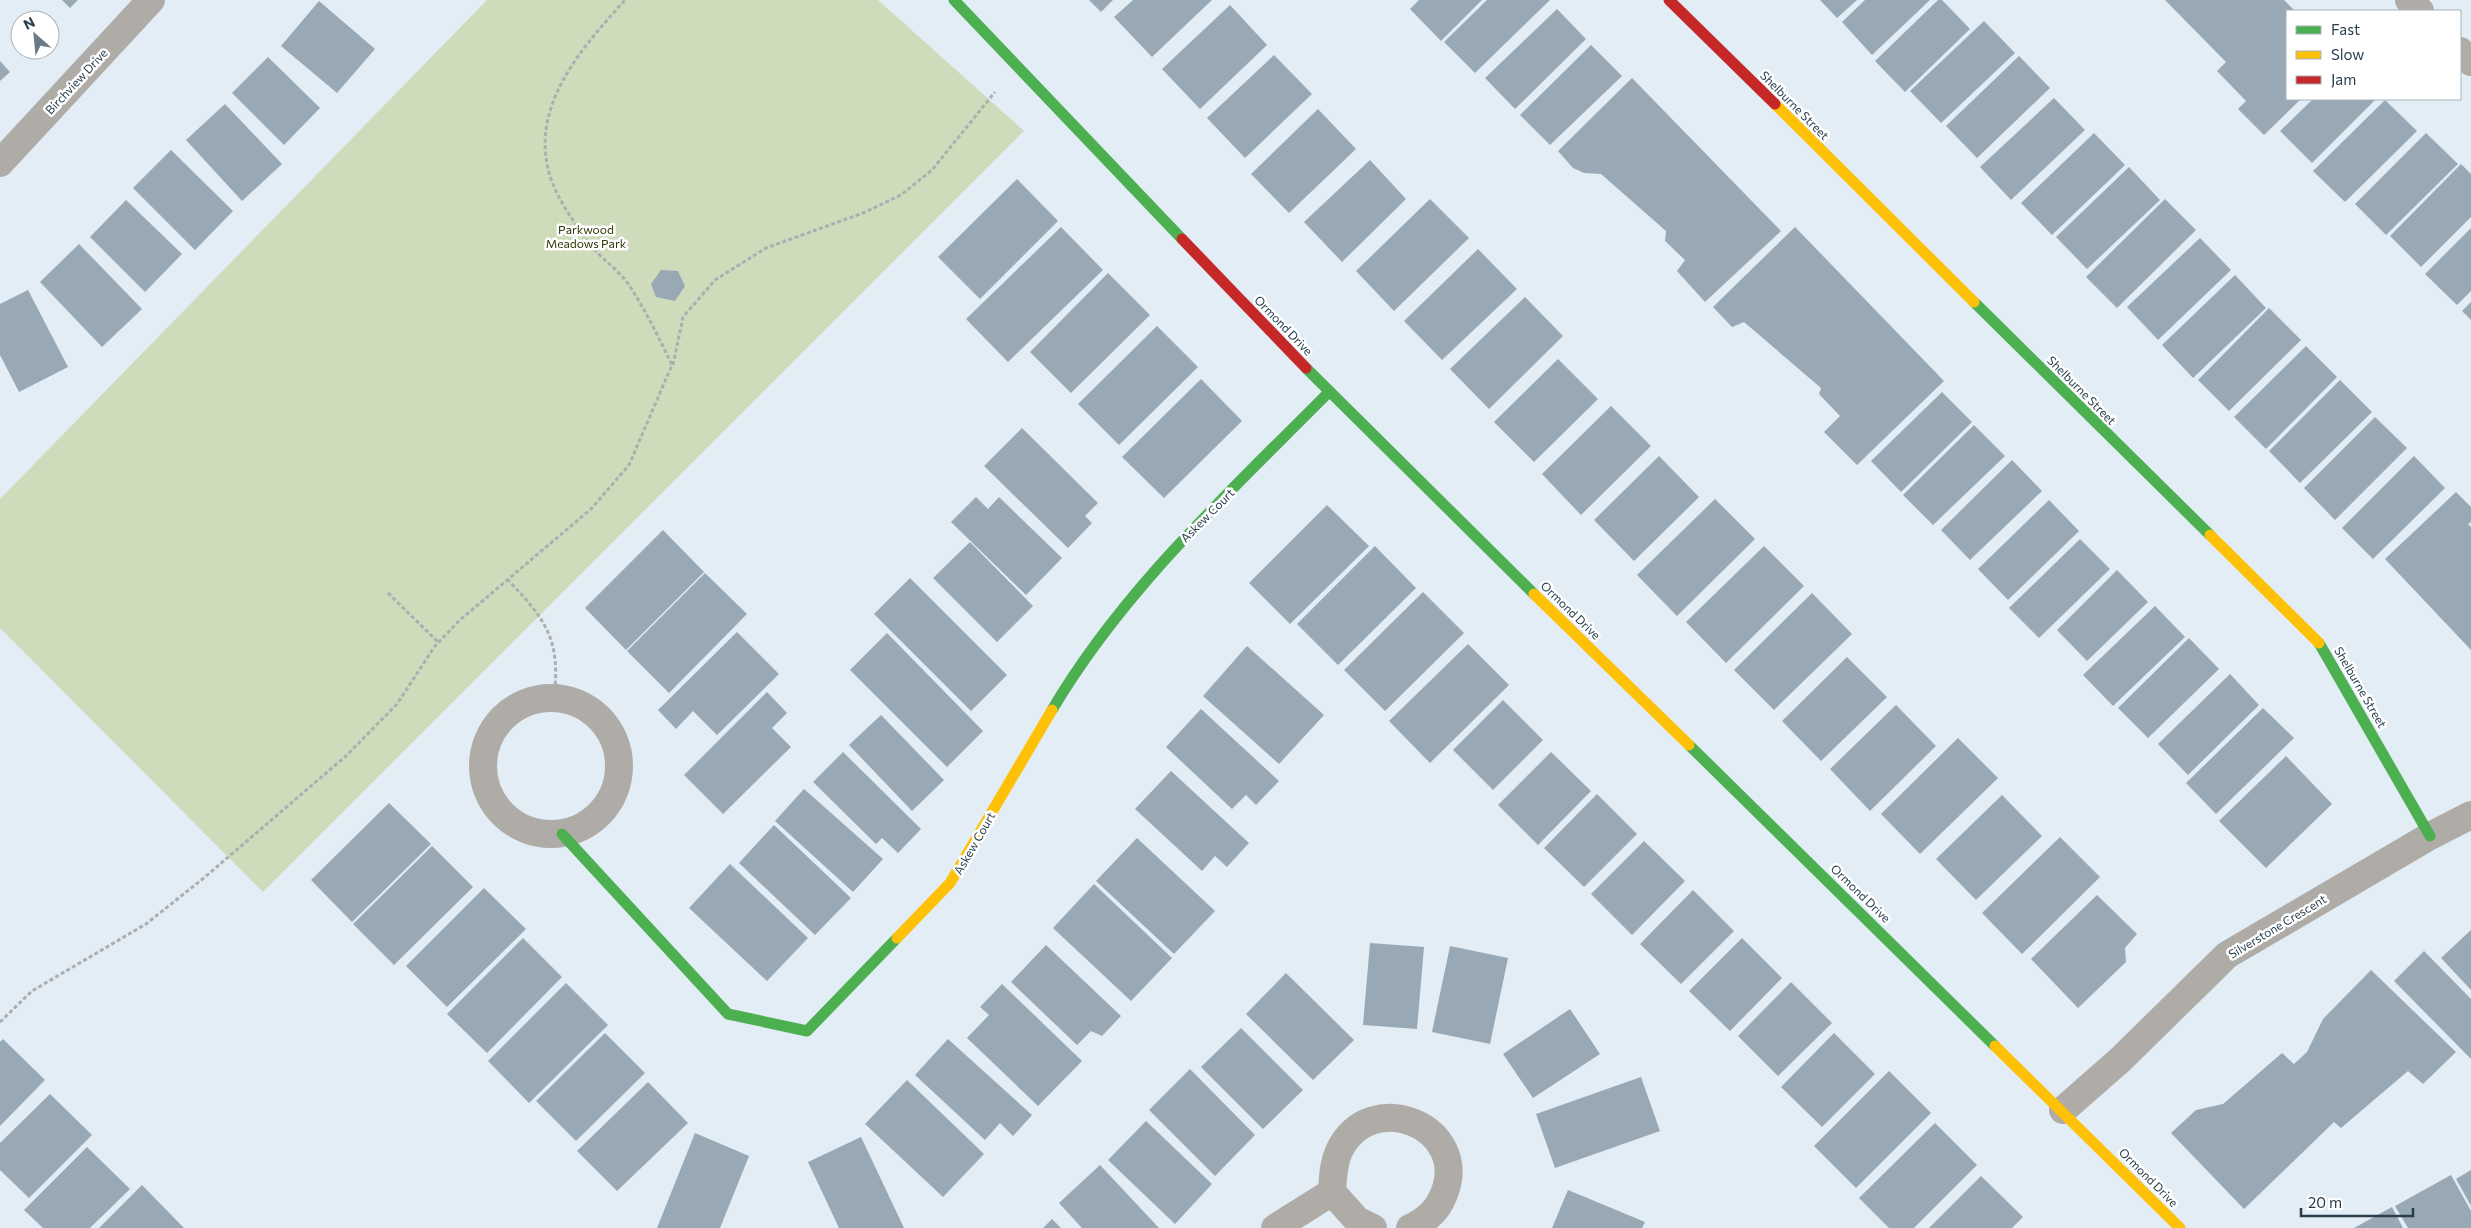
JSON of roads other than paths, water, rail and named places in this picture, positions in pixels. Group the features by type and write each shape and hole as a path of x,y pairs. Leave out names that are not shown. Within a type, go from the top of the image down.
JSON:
{"street":[{"name":"Birchview Drive","path":"0,163 151,0"},
{"name":"Ormond Drive","path":"954,0 1329,392 2063,1110 2180,1228"},
{"name":"Shelburne Street","path":"1669,0 2322,646 2430,836"},
{"path":"2409,0 2419,10"},
{"path":"2461,52 2471,62"},
{"name":"Askew Court","path":"562,834 728,1014 807,1031 950,883 1072,676 1166,556 1329,392"},
{"path":"554,698 575,703 595,714 609,730 618,752 619,773 613,795 600,813 583,827 562,834 539,834 517,826 500,812 488,793 482,770 485,748 495,728 511,711 531,702 554,698"},
{"name":"Silverstone Crescent","path":"2063,1110 2120,1060 2227,956 2430,836 2471,815"},
{"path":"1373,1228 1357,1220 1332,1192 1333,1171 1339,1152 1349,1136 1364,1124 1381,1118 1400,1118 1418,1123 1432,1134 1443,1150 1448,1167 1447,1186 1440,1204 1428,1218 1410,1228"},
{"path":"1275,1228 1332,1192"}],"park label":[{"name":"Parkwood Meadows Park","path":"586,236"}]}
